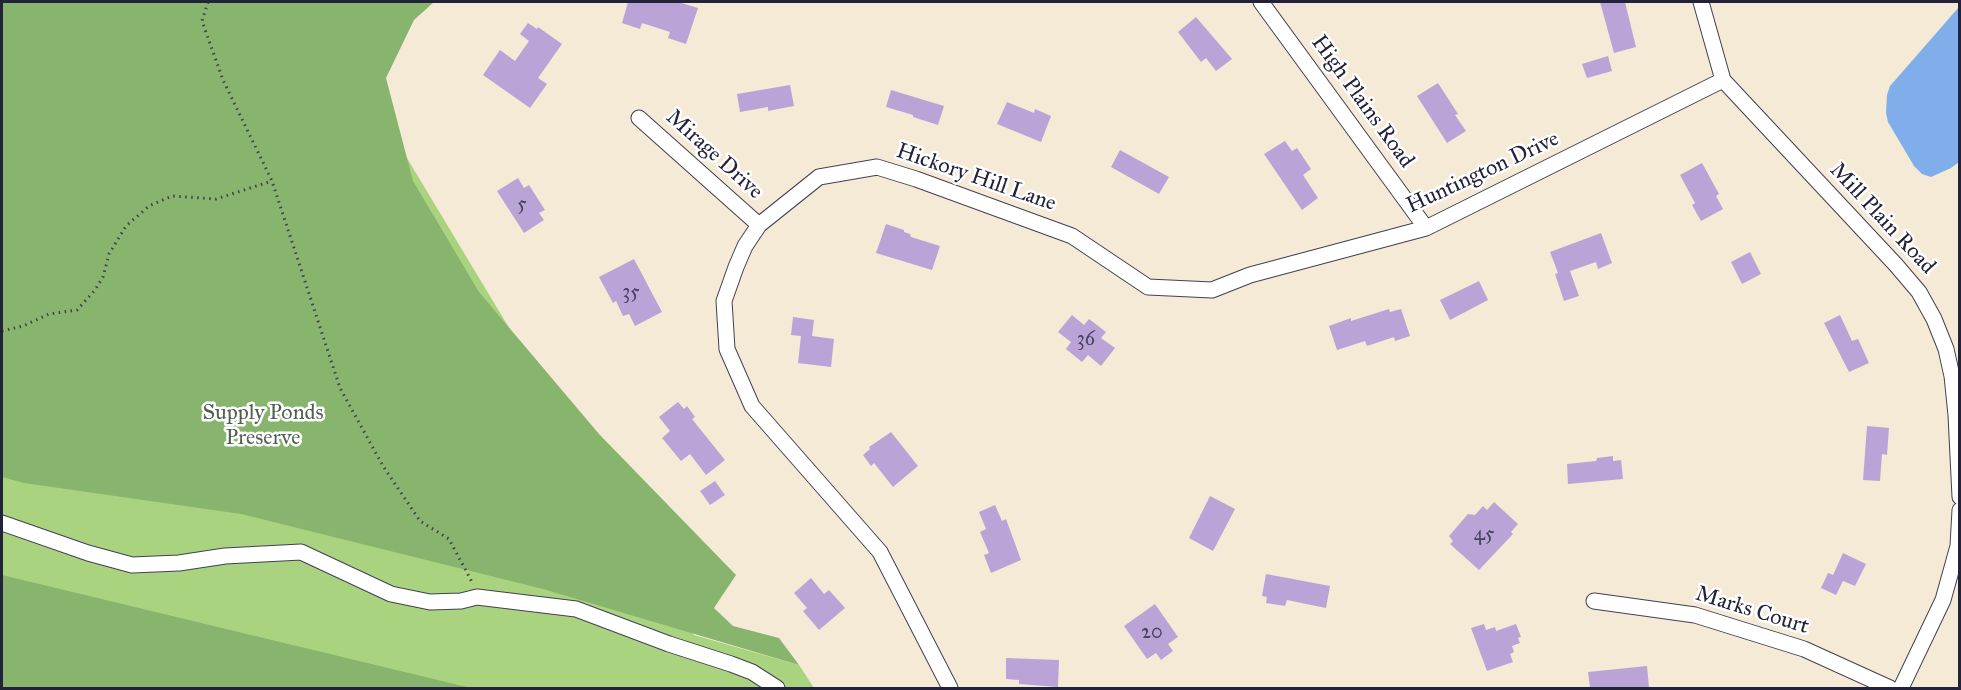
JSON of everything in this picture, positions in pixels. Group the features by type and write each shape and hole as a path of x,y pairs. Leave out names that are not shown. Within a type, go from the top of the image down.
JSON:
{"street":[{"name":"High Plains Road","path":"1261,2 1426,228"},
{"name":"Mill Plain Road","path":"1701,2 1723,80 1919,292 1953,346 1952,376 1959,497"},
{"name":"Huntington Drive","path":"1250,275 1426,228 1723,80"},
{"name":"Mirage Drive","path":"639,118 759,225"},
{"name":"Hickory Hill Lane","path":"950,688 880,552 752,406 727,349 724,301 745,246 759,225 819,177 877,167 1072,236 1148,287 1212,290 1250,275"},
{"path":"1901,688 1943,600 1958,546 1959,510"},
{"path":"2,523 88,553 132,565 179,563 225,556 301,552 391,594 430,602 461,601 477,597 576,609 741,668 777,688"},
{"name":"Marks Court","path":"1594,601 1695,615 1804,649 1890,688"}],"path":[{"path":"208,2 202,21 224,80 272,181 340,388 383,466 420,521 449,539 472,581 477,597"},
{"path":"2,331 23,326 49,314 78,310 104,277 109,254 126,226 149,206 172,196 216,200 272,181"}],"green space":[{"name":"Supply Ponds Preserve","path":"2,2 313,2 694,635 799,665 814,688 2,688"},
{"name":"Supply Ponds Preserve","path":"2,2 434,2 414,20 386,78 413,181 479,292 599,434 736,575 714,608 733,626 779,638 799,665 543,589 241,514 24,483 2,477"},
{"path":"2,575 471,688 2,688"}],"water":[{"path":"1959,7 1959,162 1931,177 1922,174 1914,166 1888,122 1887,95 1890,86"}],"building":[{"path":"628,2 678,2 698,8 686,44 668,38 670,32 642,23 640,29 622,23"},
{"path":"1600,2 1625,2 1636,47 1614,53"},
{"path":"1196,17 1232,59 1216,71 1206,58 1201,62 1178,32"},
{"path":"528,23 537,29 538,27 562,44 538,78 547,84 530,108 483,75 500,50 515,61 529,41 520,34"},
{"path":"1608,56 1612,71 1587,78 1582,64"},
{"path":"1438,83 1466,131 1447,143 1417,96"},
{"path":"790,85 794,106 768,111 768,107 740,112 737,94"},
{"path":"891,90 944,106 938,125 886,107"},
{"path":"1007,102 1034,113 1035,109 1051,116 1041,142 997,124"},
{"path":"1285,141 1292,151 1297,148 1311,169 1303,175 1318,198 1302,210 1264,154"},
{"path":"1120,150 1169,177 1159,194 1111,167"},
{"path":"1702,163 1719,194 1716,196 1723,209 1701,221 1692,205 1695,203 1680,175"},
{"path":"518,178 524,188 529,185 545,210 539,213 544,220 524,233 497,191"},
{"path":"886,224 904,230 911,237 940,246 932,270 876,253"},
{"path":"1601,233 1612,263 1598,269 1596,262 1570,271 1579,296 1564,301 1555,274 1558,273 1550,252"},
{"path":"1750,252 1761,274 1742,284 1731,262"},
{"path":"634,259 662,312 635,326 629,314 623,316 616,301 613,303 599,277"},
{"path":"1479,281 1488,300 1450,320 1440,300"},
{"path":"1389,309 1390,312 1401,309 1410,336 1395,341 1394,337 1367,346 1365,341 1337,350 1329,326"},
{"path":"1072,315 1084,325 1089,319 1106,332 1101,338 1115,348 1101,366 1088,355 1082,362 1066,349 1071,342 1058,332"},
{"path":"1840,315 1852,341 1858,339 1869,363 1849,372 1824,323"},
{"path":"793,317 814,320 812,336 834,339 831,367 798,363 801,336 791,335"},
{"path":"678,402 684,409 687,406 695,417 692,419 725,460 706,475 690,454 681,461 662,438 670,431 659,417"},
{"path":"1867,426 1889,428 1887,455 1882,454 1880,481 1863,480"},
{"path":"891,432 918,466 893,487 874,463 871,466 863,455 870,449 869,447"},
{"path":"1613,456 1613,461 1621,460 1623,479 1568,484 1567,464 1596,461 1597,458"},
{"path":"715,481 725,495 710,505 700,491"},
{"path":"1210,496 1235,509 1213,551 1189,538"},
{"path":"1494,502 1518,524 1511,532 1513,534 1479,570 1450,544 1453,541 1449,536 1468,514 1475,515 1483,506 1487,510"},
{"path":"995,505 1002,521 1006,519 1021,560 991,573 984,555 989,553 980,532 986,529 979,512"},
{"path":"1843,553 1866,564 1855,586 1843,581 1836,595 1821,588 1828,573 1833,575"},
{"path":"1266,574 1330,586 1326,608 1287,600 1285,606 1266,603 1267,597 1262,596"},
{"path":"811,578 824,594 829,590 845,608 819,630 803,611 807,608 794,593"},
{"path":"1155,604 1178,637 1168,644 1173,651 1161,660 1156,653 1147,659 1124,626"},
{"path":"1484,624 1486,630 1495,627 1496,631 1516,624 1521,637 1518,638 1520,643 1512,646 1514,652 1510,654 1513,662 1487,671 1471,628"},
{"path":"1006,658 1059,660 1058,687 1019,684 1019,680 1006,679"},
{"path":"1647,666 1649,688 1590,688 1588,672"}]}
